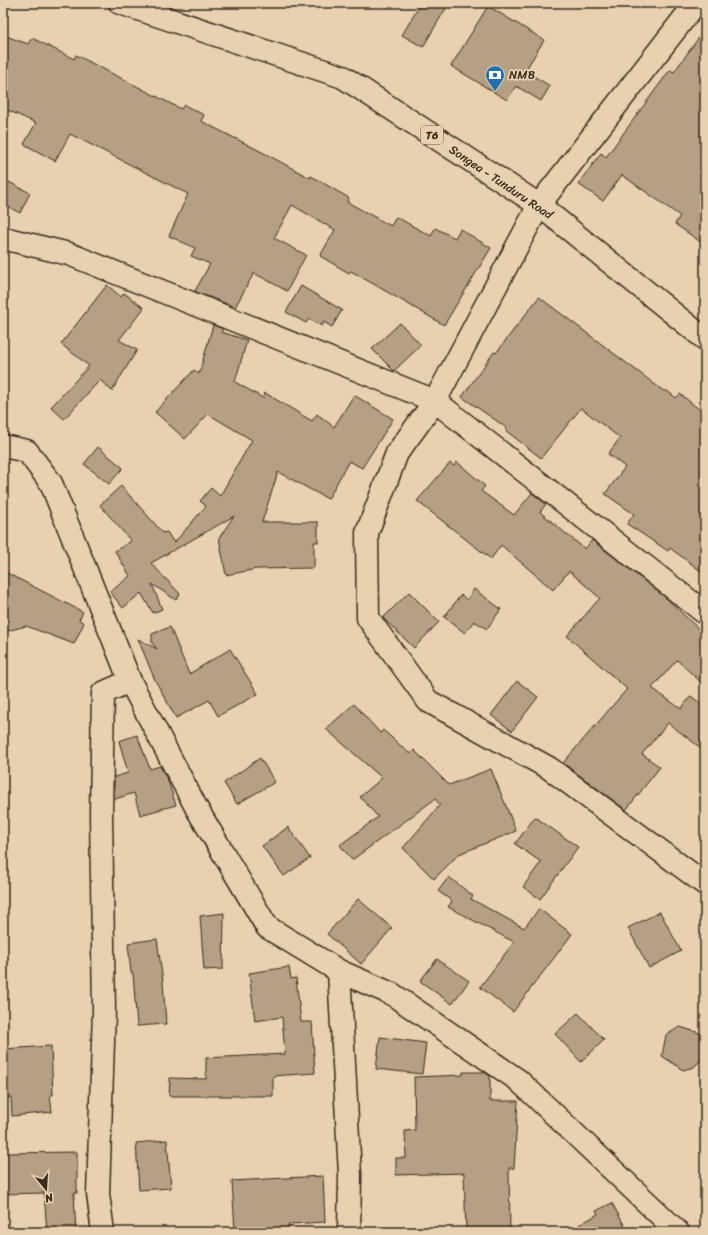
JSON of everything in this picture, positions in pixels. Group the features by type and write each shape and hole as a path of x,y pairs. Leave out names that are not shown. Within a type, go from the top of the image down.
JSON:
{"main road":[{"name":"Songea - Tunduru Road","path":"120,3 343,77 539,205 705,339"},
{"path":"696,3 539,205 435,401 397,453 366,533 368,618 428,701 548,768 705,884"},
{"path":"3,238 69,254 435,401 705,613"},
{"path":"3,446 27,451 51,483 130,682 197,809 267,927 339,971 392,994 518,1080 678,1232"},
{"path":"103,1232 98,1194 104,1011 101,814 103,693 130,682"},
{"path":"339,971 350,1176 349,1232"}],"building":[{"path":"421,3 449,3 423,47 402,35"},
{"path":"488,6 544,40 525,71 550,86 541,101 516,86 507,100 451,66"},
{"path":"705,29 705,245 675,224 680,216 622,175 603,201 578,184 601,153 606,157 670,70 674,72"},
{"path":"3,35 28,44 32,38 74,59 76,55 181,109 184,105 204,115 201,121 310,178 311,176 349,198 347,202 391,226 396,217 431,236 435,228 455,238 460,229 491,248 444,325 351,271 349,273 320,256 335,230 292,205 274,238 306,255 287,291 254,273 235,307 196,292 195,291 210,264 191,256 195,248 169,236 188,194 70,134 55,161 24,144 36,123 3,108"},
{"path":"9,182 30,193 20,213 3,204 3,194"},
{"path":"107,285 121,297 124,293 144,308 119,340 137,350 112,391 100,380 64,419 51,407 89,366 61,344"},
{"path":"301,286 342,310 332,327 324,322 322,326 309,319 306,323 286,312"},
{"path":"539,297 665,392 666,390 676,398 680,394 705,414 705,574 670,548 668,551 627,524 634,514 605,494 625,467 608,454 620,438 581,408 541,458 505,430 507,428 462,397 494,352 496,353"},
{"path":"400,323 421,345 394,371 372,349"},
{"path":"213,325 223,329 221,332 247,340 235,382 263,398 265,393 312,421 317,414 334,427 354,395 393,419 362,468 349,461 328,499 278,472 262,522 318,522 318,542 314,542 314,568 257,569 226,575 219,538 234,516 151,563 180,594 176,600 152,584 162,609 153,613 141,593 123,608 110,592 130,576 115,551 131,541 100,505 121,486 163,533 167,532 174,543 206,506 200,501 211,488 220,496 252,440 208,414 185,439 155,412 194,370 199,374"},
{"path":"98,447 123,468 109,484 84,464"},
{"path":"457,462 485,486 481,491 514,515 532,493 546,504 540,512 565,533 585,549 592,540 665,597 705,635 705,686 677,660 652,688 681,709 691,696 705,707 705,751 668,723 642,754 660,767 626,810 563,763 627,689 567,636 600,598 569,571 553,590 501,545 491,559 417,501 450,463 454,466"},
{"path":"3,571 83,612 79,620 84,623 74,644 26,626 3,632"},
{"path":"474,589 501,609 487,629 474,621 465,633 444,617 461,595 467,600"},
{"path":"409,592 439,622 414,648 383,618"},
{"path":"170,627 189,674 230,649 258,694 218,716 209,700 176,718 155,680 138,639 157,649 152,643 152,634"},
{"path":"517,681 538,697 512,731 491,715"},
{"path":"354,704 380,733 383,730 410,754 414,750 449,785 491,769 516,831 459,854 434,879 403,848 440,805 435,799 352,860 340,845 378,817 360,797 382,778 326,729"},
{"path":"137,735 150,769 160,766 168,781 176,805 140,815 134,793 115,799 114,777 128,773 119,741"},
{"path":"260,758 275,782 237,804 224,783"},
{"path":"535,817 578,847 540,899 523,887 541,862 515,844"},
{"path":"288,827 310,858 284,876 262,846"},
{"path":"449,877 473,896 471,899 524,928 539,909 572,934 513,1012 480,987 514,942 448,907 452,901 438,891"},
{"path":"358,899 392,928 361,964 327,934"},
{"path":"660,912 681,951 649,968 628,928"},
{"path":"224,913 223,969 204,970 200,916"},
{"path":"157,939 163,982 166,1024 137,1026 133,973 131,973 128,943"},
{"path":"437,959 469,981 452,1004 420,981"},
{"path":"289,967 291,979 296,978 301,1022 312,1022 315,1073 273,1076 273,1096 169,1096 170,1078 206,1079 206,1058 285,1054 282,1017 255,1021 249,973"},
{"path":"578,1013 604,1040 581,1062 555,1034"},
{"path":"680,1027 703,1034 704,1057 694,1067 683,1070 662,1056 666,1035"},
{"path":"380,1037 426,1043 422,1074 376,1069"},
{"path":"51,1046 53,1095 50,1095 52,1112 12,1116 11,1097 5,1098 3,1049"},
{"path":"463,1072 484,1072 490,1076 490,1101 518,1101 514,1168 509,1168 510,1232 466,1232 464,1173 396,1175 396,1158 406,1158 405,1131 415,1130 414,1077 463,1075"},
{"path":"167,1140 171,1188 139,1190 136,1143"},
{"path":"77,1152 77,1193 74,1193 76,1232 47,1232 44,1193 3,1194 3,1153"},
{"path":"323,1176 325,1222 289,1224 289,1232 235,1232 232,1181"},
{"path":"612,1203 628,1232 567,1232 598,1214 596,1211"}],"place":[{"name":"NMB","path":"495,92"}]}
